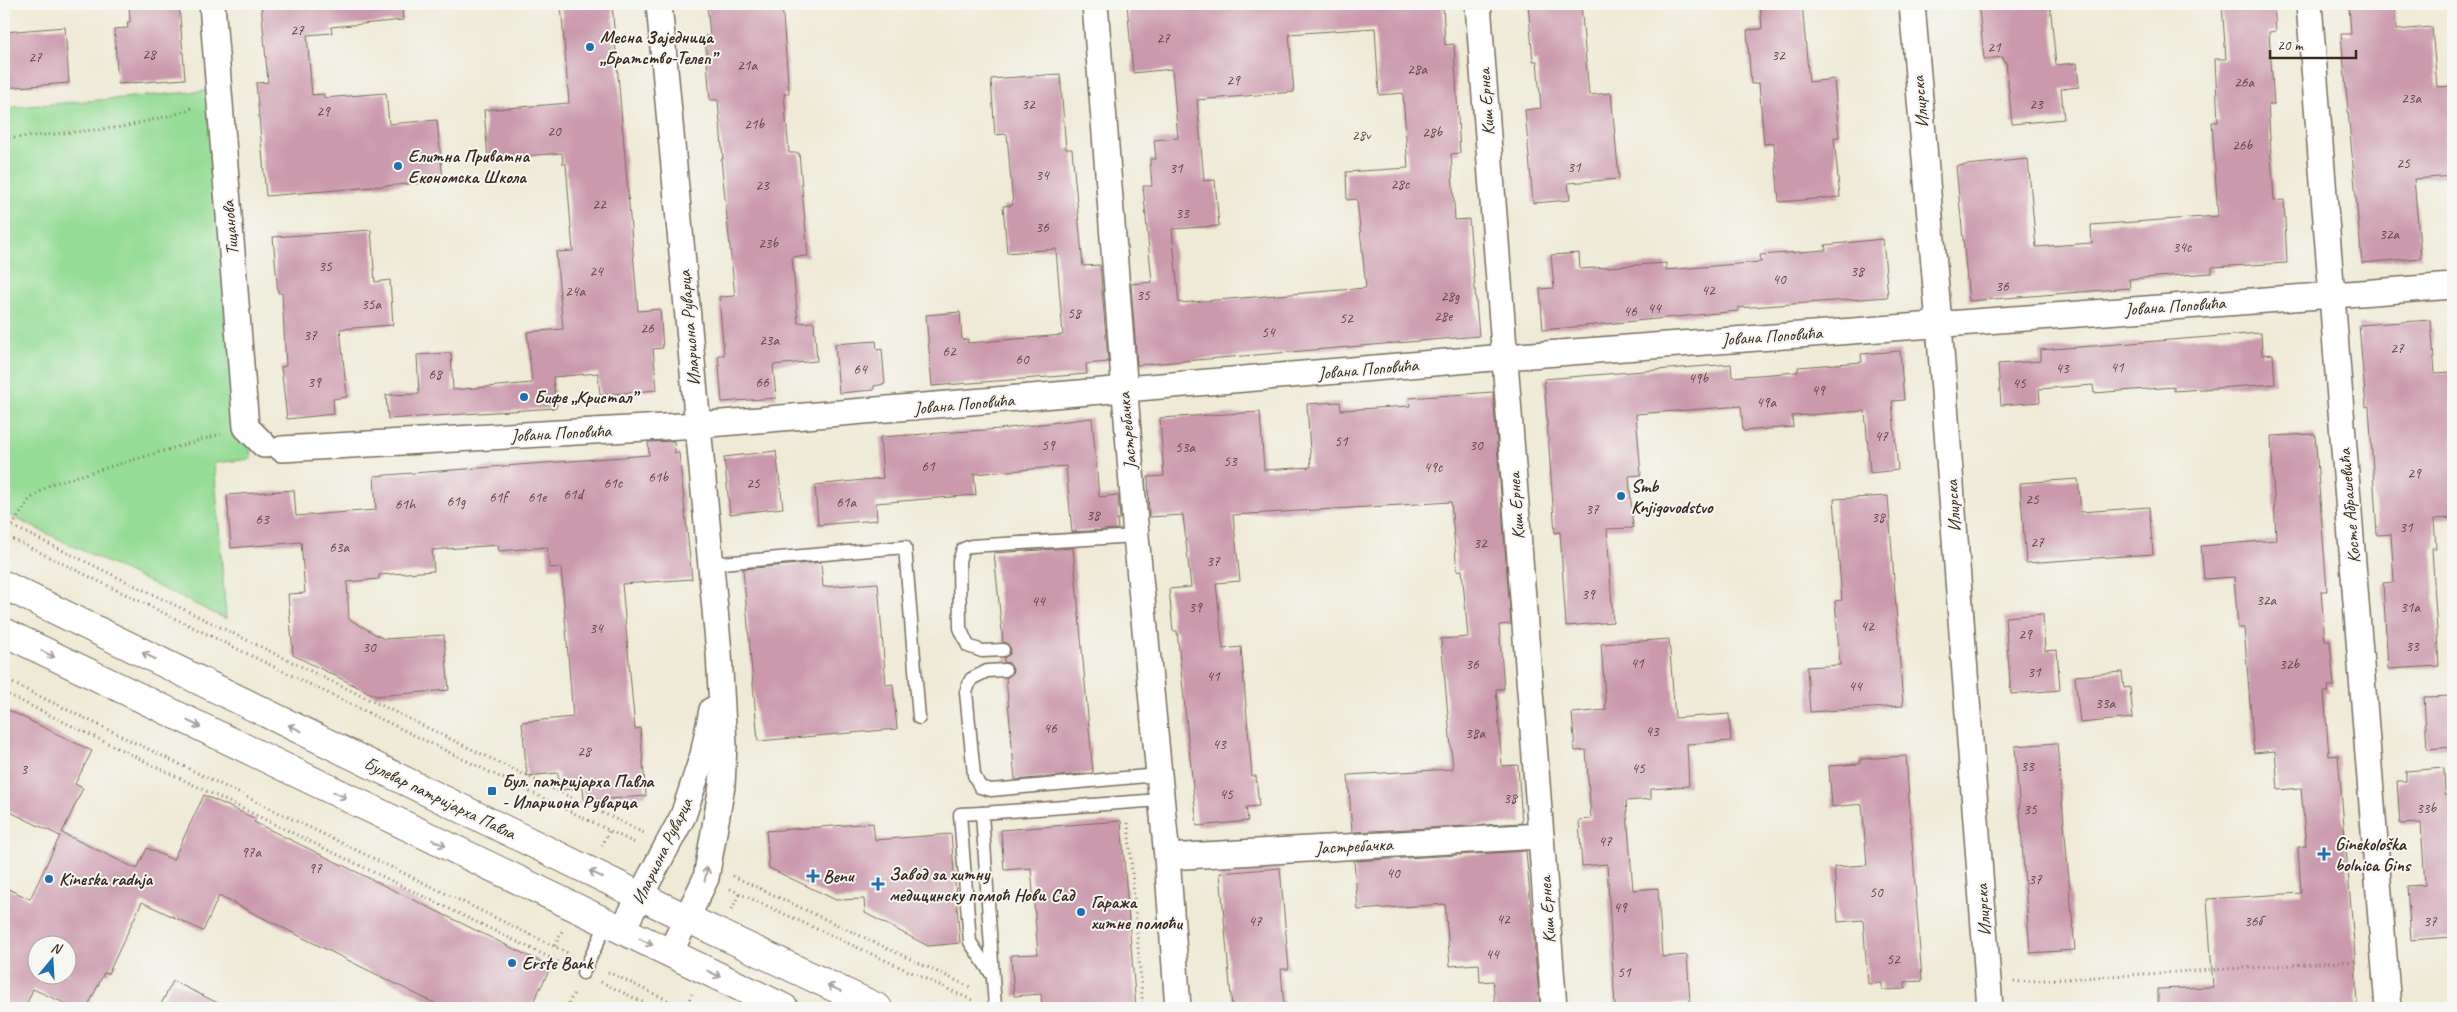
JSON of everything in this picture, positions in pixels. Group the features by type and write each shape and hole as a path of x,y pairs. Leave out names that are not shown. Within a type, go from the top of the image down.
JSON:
{"main road":[{"name":"Булевар патријарха Павла","path":"4,585 640,895 878,1008"},
{"path":"4,632 784,1008"}],"street":[{"name":"Тицанова","path":"212,4 246,427"},
{"name":"Илариона Руварца","path":"659,4 719,653 724,744 722,786 707,871 688,918 670,953"},
{"name":"Јастребачка","path":"1095,4 1124,391 1160,800 1167,857 1178,1008"},
{"name":"Киш Ернеа","path":"1478,4 1554,1008"},
{"name":"Илирска","path":"1912,4 1939,324 1990,1008"},
{"name":"Косте Абрашевића","path":"2309,4 2388,1008"},
{"name":"Јована Поповића","path":"246,427 273,447 698,426 1505,357 2453,286"},
{"name":"Илариона Руварца","path":"615,926 640,895 683,816 704,755 714,698 719,653"},
{"name":"Јастребачка","path":"1167,857 1541,836"}],"lane":[{"path":"1003,650 982,651 968,646 960,628 959,561 963,549 971,546 1136,536"},
{"path":"710,564 905,547 919,718"},
{"path":"1005,670 987,671 971,679 966,692 974,775 980,787 991,790 1158,775"},
{"path":"993,976 970,942 960,814 1160,800"},
{"path":"982,813 994,1003"},
{"path":"586,968 615,926"}],"path":[{"path":"4,139 123,127 188,110 219,90"},
{"path":"12,526 30,499 51,484 246,427"},
{"path":"4,522 665,851"},
{"path":"4,535 665,851"},
{"path":"4,679 586,968 656,1008"},
{"path":"4,693 586,968 684,1008"},
{"path":"1126,802 1143,1008"},
{"path":"707,871 994,1003"},
{"path":"707,871 982,1004"},
{"path":"1988,983 2385,959"}],"green space":[{"path":"216,90 251,459 214,463 226,619 4,513 4,108"}],"building":[{"path":"129,4 179,4 185,79 118,84 114,29 128,28 127,22 130,22"},
{"path":"261,4 402,4 403,20 331,27 332,33 307,35 312,95 324,94 324,98 386,93 389,124 437,120 443,181 266,196 256,83 268,82"},
{"path":"561,4 612,4 638,311 660,309 663,348 653,349 657,390 600,395 598,373 553,377 556,408 388,419 386,395 419,394 417,355 451,353 453,390 532,383 527,332 563,329 556,252 573,251 566,164 563,164 562,153 488,159 484,110 569,103"},
{"path":"707,4 782,4 789,94 784,94 789,153 799,153 808,256 792,257 798,323 814,322 817,361 773,365 776,398 722,402 718,355 724,355 719,297 735,296 721,159 723,159 718,100 710,100 705,36 710,36"},
{"path":"1127,4 1443,4 1445,45 1454,44 1460,153 1451,154 1455,220 1469,219 1479,336 1137,365 1131,284 1152,282 1143,186 1152,186 1150,159 1156,159 1154,140 1178,138 1172,69 1133,73","holes":["1375,28 1379,95 1403,93 1408,168 1346,172 1347,200 1357,199 1366,288 1179,303 1172,229 1219,226 1215,180 1204,181 1197,100 1294,92 1289,34"]},
{"path":"1528,4 1581,4 1589,95 1611,93 1619,179 1568,183 1570,200 1533,203 1525,110 1541,108 1537,61 1533,61"},
{"path":"1760,4 1802,4 1809,82 1834,79 1839,137 1834,137 1840,197 1779,202 1774,143 1764,144 1759,83 1751,84 1747,30 1762,29"},
{"path":"1996,4 2050,4 2056,65 2077,63 2079,87 2061,89 2064,119 2012,124 2006,62 2004,62 2003,57 1984,59 1979,10 1997,8"},
{"path":"2222,4 2274,4 2276,31 2269,32 2274,105 2268,105 2274,201 2284,200 2287,263 2212,267 2212,273 2129,279 2130,288 1969,301 1956,166 2028,159 2036,247 2092,243 2091,225 2218,216 2212,122 2218,122 2215,59 2226,59"},
{"path":"2349,4 2394,4 2396,30 2432,27 2437,87 2453,86 2453,176 2414,179 2421,258 2362,263 2341,34 2351,34"},
{"path":"65,27 69,83 4,88 4,32"},
{"path":"1060,74 1066,149 1072,149 1083,266 1100,265 1108,362 1086,364 1087,374 932,386 926,315 960,312 962,340 968,339 968,343 1063,335 1056,249 1007,253 1003,206 1013,205 1007,134 995,135 991,79"},
{"path":"371,230 375,282 390,280 393,325 340,329 347,397 333,399 334,414 287,419 281,367 286,366 282,293 278,293 273,237"},
{"path":"1883,239 1888,297 1738,308 1738,311 1543,330 1540,289 1554,288 1551,255 1579,253 1580,269 1666,263 1666,270 1761,262 1760,255 1826,250 1825,245"},
{"path":"2431,320 2435,373 2453,372 2453,518 2434,519 2436,548 2432,548 2439,666 2388,669 2383,583 2394,582 2391,534 2377,535 2369,406 2366,407 2359,325"},
{"path":"2261,333 2262,355 2273,354 2275,384 2174,391 2174,387 2094,393 2093,385 2039,389 2040,402 2001,405 1998,364 2040,361 2040,350"},
{"path":"876,341 877,350 882,349 885,384 874,386 874,390 839,393 835,344"},
{"path":"1900,351 1904,400 1892,401 1898,470 1870,473 1865,411 1792,416 1793,427 1743,431 1741,406 1636,414 1641,475 1629,476 1633,528 1607,529 1613,622 1566,626 1560,532 1555,533 1544,379 1731,364 1732,377 1798,372 1798,367 1862,362 1861,354"},
{"path":"1493,392 1511,624 1499,625 1504,689 1496,689 1502,766 1518,765 1522,823 1352,832 1348,775 1453,769 1441,639 1468,637 1462,570 1457,571 1451,502 1233,515 1240,581 1216,583 1223,649 1241,647 1252,776 1256,776 1259,806 1246,807 1248,821 1197,826 1177,631 1173,631 1169,589 1191,587 1183,515 1149,517 1148,477 1164,476 1160,418 1260,412 1264,470 1311,467 1307,404 1340,402 1341,410 1410,406 1409,398"},
{"path":"1092,418 1099,497 1118,495 1120,519 1117,519 1118,529 1072,532 1066,466 974,474 976,495 876,503 877,520 818,525 815,485 883,478 880,437 1000,429"},
{"path":"2315,434 2327,591 2321,591 2325,641 2330,641 2334,686 2328,686 2329,692 2324,692 2329,756 2338,755 2355,955 2357,1008 2158,1008 2158,989 2213,987 2207,899 2301,893 2298,847 2306,846 2301,788 2278,790 2275,751 2254,753 2244,628 2238,628 2234,577 2204,579 2201,546 2276,540 2271,436"},
{"path":"674,441 675,453 679,453 692,579 622,584 635,729 640,728 646,796 584,801 583,788 559,790 558,773 527,776 522,722 573,717 561,567 549,568 547,547 499,551 498,545 432,550 434,571 379,575 379,579 347,582 349,619 384,639 444,635 449,690 376,696 293,655 288,594 305,593 301,542 231,548 227,495 294,490 296,516 376,510 374,476 649,455 648,442"},
{"path":"776,451 783,508 730,514 724,457"},
{"path":"2078,479 2081,512 2149,507 2153,554 2026,563 2020,483"},
{"path":"1888,496 1903,706 1810,712 1807,667 1840,665 1835,601 1842,600 1834,499"},
{"path":"1073,548 1093,773 1015,780 1006,678 1012,674 1013,669 1009,663 1004,662 1004,658 1010,654 1011,649 1007,643 1003,642 994,553"},
{"path":"821,562 823,587 878,583 886,685 893,684 897,729 758,741 743,569"},
{"path":"2043,614 2045,651 2057,650 2060,690 2011,694 2005,617"},
{"path":"1669,639 1675,718 1729,714 1731,741 1687,744 1689,786 1651,789 1651,799 1626,801 1633,890 1658,888 1662,957 1687,955 1690,1003 1615,1008 1607,864 1582,866 1579,820 1591,819 1586,750 1575,751 1572,713 1606,710 1601,644"},
{"path":"2122,672 2124,688 2130,687 2133,718 2080,723 2075,676"},
{"path":"2453,696 2453,747 2427,749 2424,697"},
{"path":"4,708 92,751 75,784 83,788 62,833 137,869 147,848 173,860 204,795 256,819 254,822 551,967 530,1008 444,1008 219,896 203,931 142,902 108,974 104,973 87,1008 75,1008 33,989 25,1008 4,1008 4,887 30,899 60,836 4,809"},
{"path":"2057,743 2075,950 2030,953 2015,746"},
{"path":"1906,756 1922,981 1905,982 1905,989 1882,990 1882,983 1868,984 1863,920 1838,922 1834,867 1867,865 1862,804 1832,807 1829,766 1860,764 1860,759"},
{"path":"2444,768 2445,795 2453,795 2453,904 2450,904 2452,937 2411,940 2407,886 2425,885 2421,823 2400,824 2397,781 2406,781 2406,771"},
{"name":"Гаража хитне помоћи","path":"1121,821 1136,1008 1042,1008 1041,994 1014,996 1011,955 1038,954 1031,868 1004,870 1001,830"},
{"name":"Завод за хитну медицинску помоћ Нови Сад","path":"873,823 875,840 951,834 960,943 928,946 865,913 864,899 836,900 769,868 766,831"},
{"path":"1526,851 1540,1008 1495,1008 1493,981 1480,982 1479,964 1450,966 1445,904 1358,910 1354,861"},
{"path":"1280,868 1289,969 1281,969 1284,1008 1232,1008 1220,873"},
{"path":"173,981 228,1008 159,1008"}],"place":[{"name":"Месна Заједница „Братство-Телеп”","path":"590,47"},
{"name":"Елитна Приватна Економска Школа","path":"398,166"},
{"name":"Бифе „Кристал”","path":"524,397"},
{"name":"Smb Knjigovodstvo","path":"1621,496"},
{"name":"Бул. патријарха Павла - Илариона Руварца","path":"492,791"},
{"name":"Ginekološka bolnica Gins","path":"2324,854"},
{"name":"Benu","path":"813,876"},
{"name":"Kineska radnja","path":"49,879"},
{"name":"Завод за хитну медицинску помоћ Нови Сад","path":"878,884"},
{"name":"Гаража хитне помоћи","path":"1081,912"},
{"name":"Erste Bank","path":"512,963"}]}
